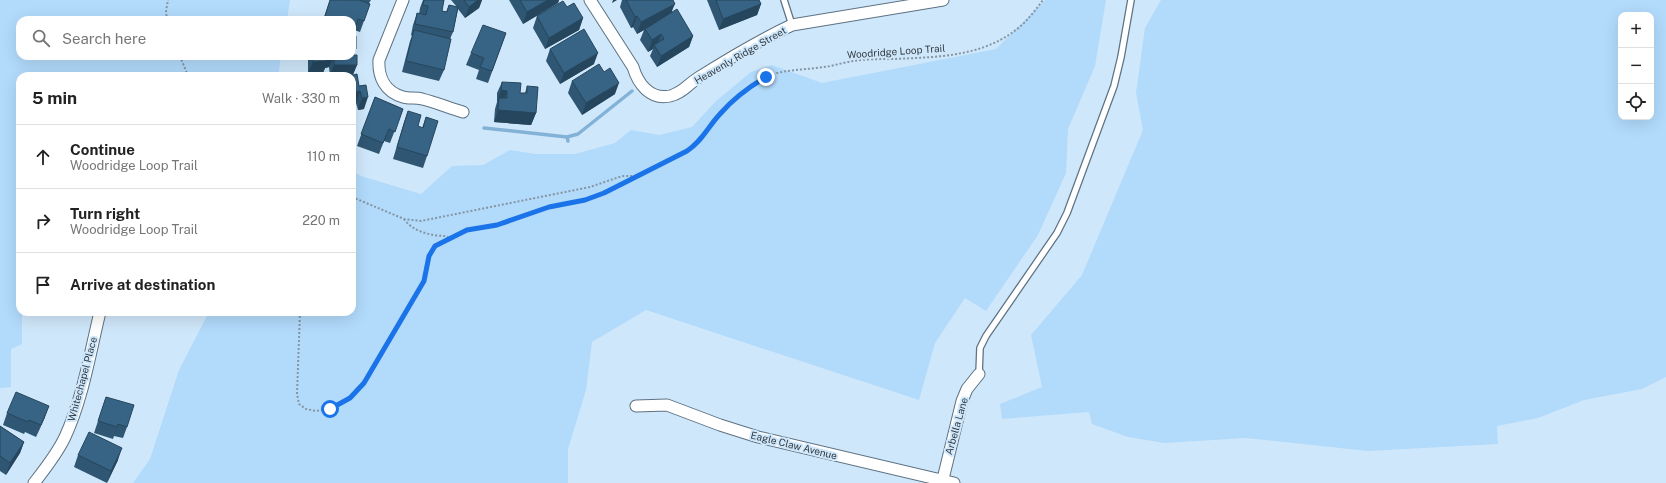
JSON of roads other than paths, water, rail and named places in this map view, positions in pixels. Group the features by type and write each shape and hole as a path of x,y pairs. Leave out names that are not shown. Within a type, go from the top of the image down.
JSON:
{"street":[{"path":"403,0 379,60 378,70 382,80 388,89 395,94 404,97 421,98 463,112"},
{"name":"Heavenly Ridge Street","path":"590,0 633,67 636,79 646,90 659,96 669,96 679,93 696,79 774,33 792,25 943,0"},
{"name":"Whitechapel Place","path":"34,483 48,465 65,438 77,405 99,316"},
{"name":"Arbella Lane","path":"942,481 962,401 967,389 979,374"},
{"name":"Eagle Claw Avenue","path":"636,406 667,405 720,425 758,437 954,483"}],"lane":[{"path":"784,0 792,25"},
{"path":"979,374 980,348 986,336 1057,232 1073,199 1115,80 1131,0"}],"waterway":[{"path":"568,141 567,137 578,134 632,91"},
{"path":"484,128 567,137"}]}
